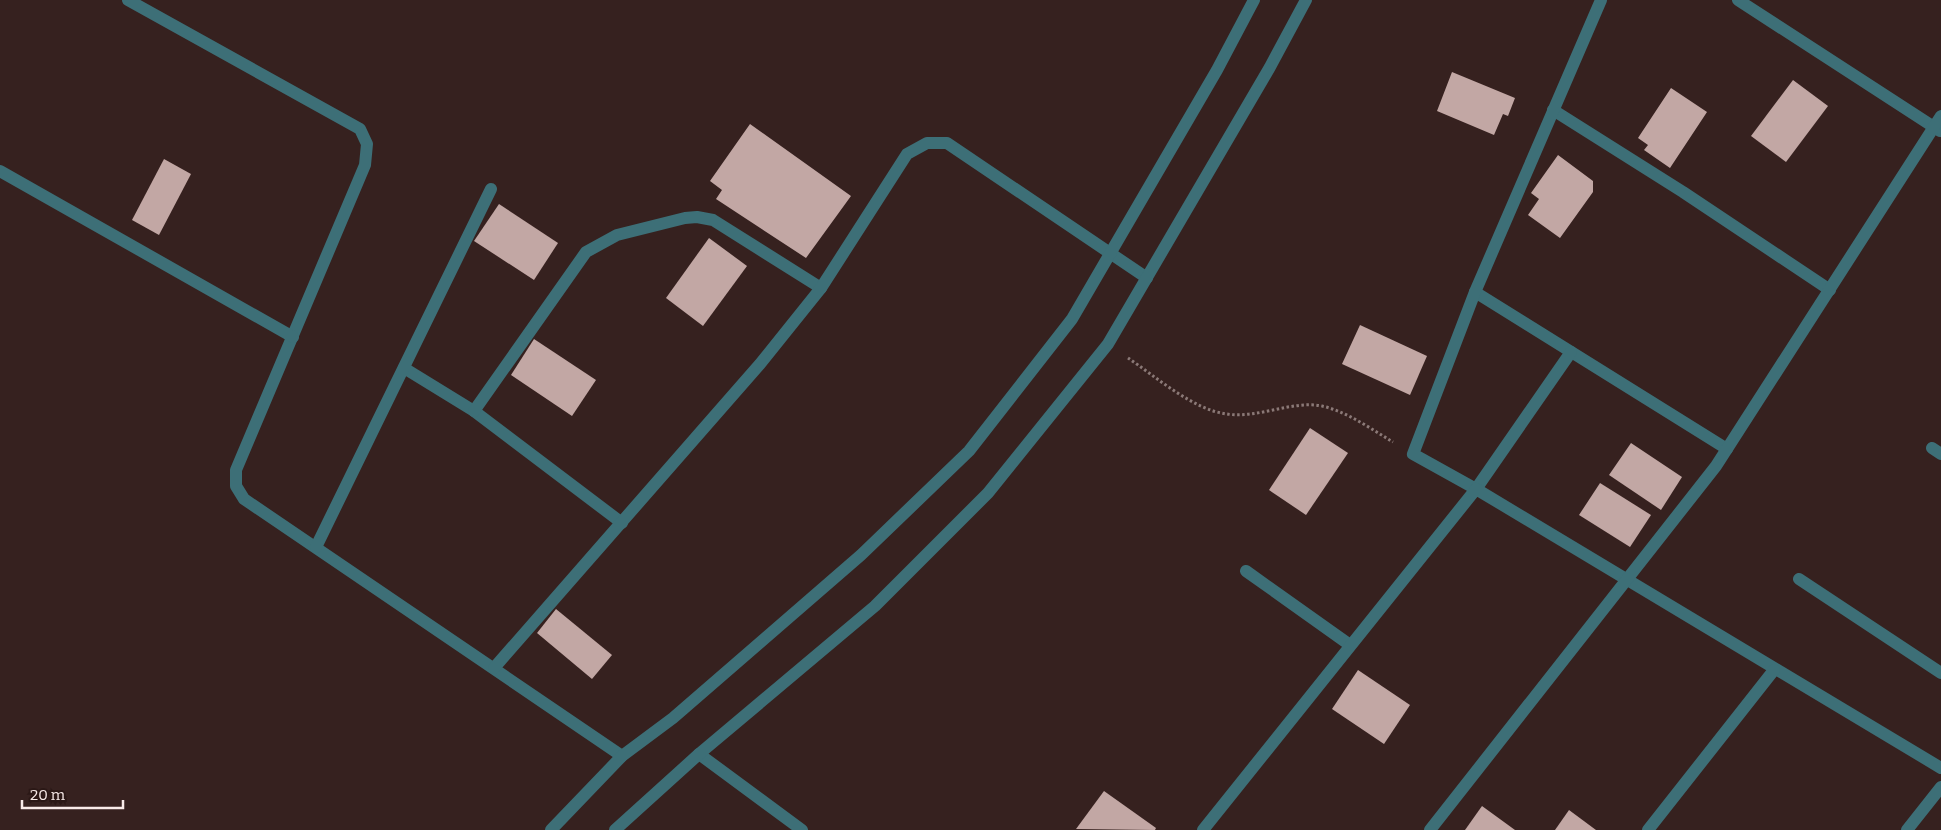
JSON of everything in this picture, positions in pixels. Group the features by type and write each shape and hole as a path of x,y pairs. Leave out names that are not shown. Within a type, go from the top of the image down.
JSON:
{"street":[{"path":"128,0 360,129 367,144 365,165 236,470 236,486 244,499 622,756"},
{"path":"551,830 622,756 673,718 861,555 969,451 1072,320 1217,70 1254,0"},
{"path":"615,830 699,754 875,606 988,493 1108,344 1270,67 1306,0"},
{"path":"1600,0 1475,292 1413,454 1476,489 1774,670 1941,768"},
{"path":"1430,830 1716,466 1939,125 1738,0"},
{"path":"1553,110 1683,192 1830,290"},
{"path":"494,668 760,364 821,288 907,154 927,144 947,144 1147,278"},
{"path":"0,171 293,337"},
{"path":"316,548 491,189"},
{"path":"474,411 586,252 617,235 685,218 697,217 713,220 821,288"},
{"path":"1475,292 1727,449"},
{"path":"1202,830 1476,489 1571,352"},
{"path":"404,368 474,411 622,523"},
{"path":"1246,571 1350,645"},
{"path":"1799,579 1941,673"},
{"path":"1648,830 1774,670"},
{"path":"699,754 802,830"},
{"path":"1907,830 1941,787"}],"path":[{"path":"1108,344 1186,398 1211,410 1227,414 1248,414 1320,406 1346,414 1413,454"}],"building":[{"path":"1452,72 1515,98 1508,116 1503,114 1494,135 1437,111"},
{"path":"1793,80 1828,106 1786,162 1751,136"},
{"path":"1671,88 1707,112 1670,168 1644,150 1648,145 1638,138"},
{"path":"750,124 851,196 806,258 716,199 722,190 710,181"},
{"path":"1558,155 1593,181 1593,192 1560,238 1528,215 1539,199 1531,193"},
{"path":"164,159 191,174 159,235 132,220"},
{"path":"499,204 558,243 534,280 474,241"},
{"path":"709,238 747,266 703,326 666,298"},
{"path":"1360,325 1427,356 1410,395 1342,364"},
{"path":"534,339 596,380 572,416 511,375"},
{"path":"1310,428 1348,453 1306,515 1269,490"},
{"path":"1631,443 1682,477 1661,510 1609,475"},
{"path":"1600,483 1651,515 1630,547 1579,515"},
{"path":"556,609 612,655 592,679 537,633"},
{"path":"1358,670 1410,705 1384,744 1332,709"},
{"path":"1104,791 1156,828 1155,830 1076,829"},
{"path":"1482,806 1515,830 1465,830"},
{"path":"1569,810 1596,830 1555,830"}]}
